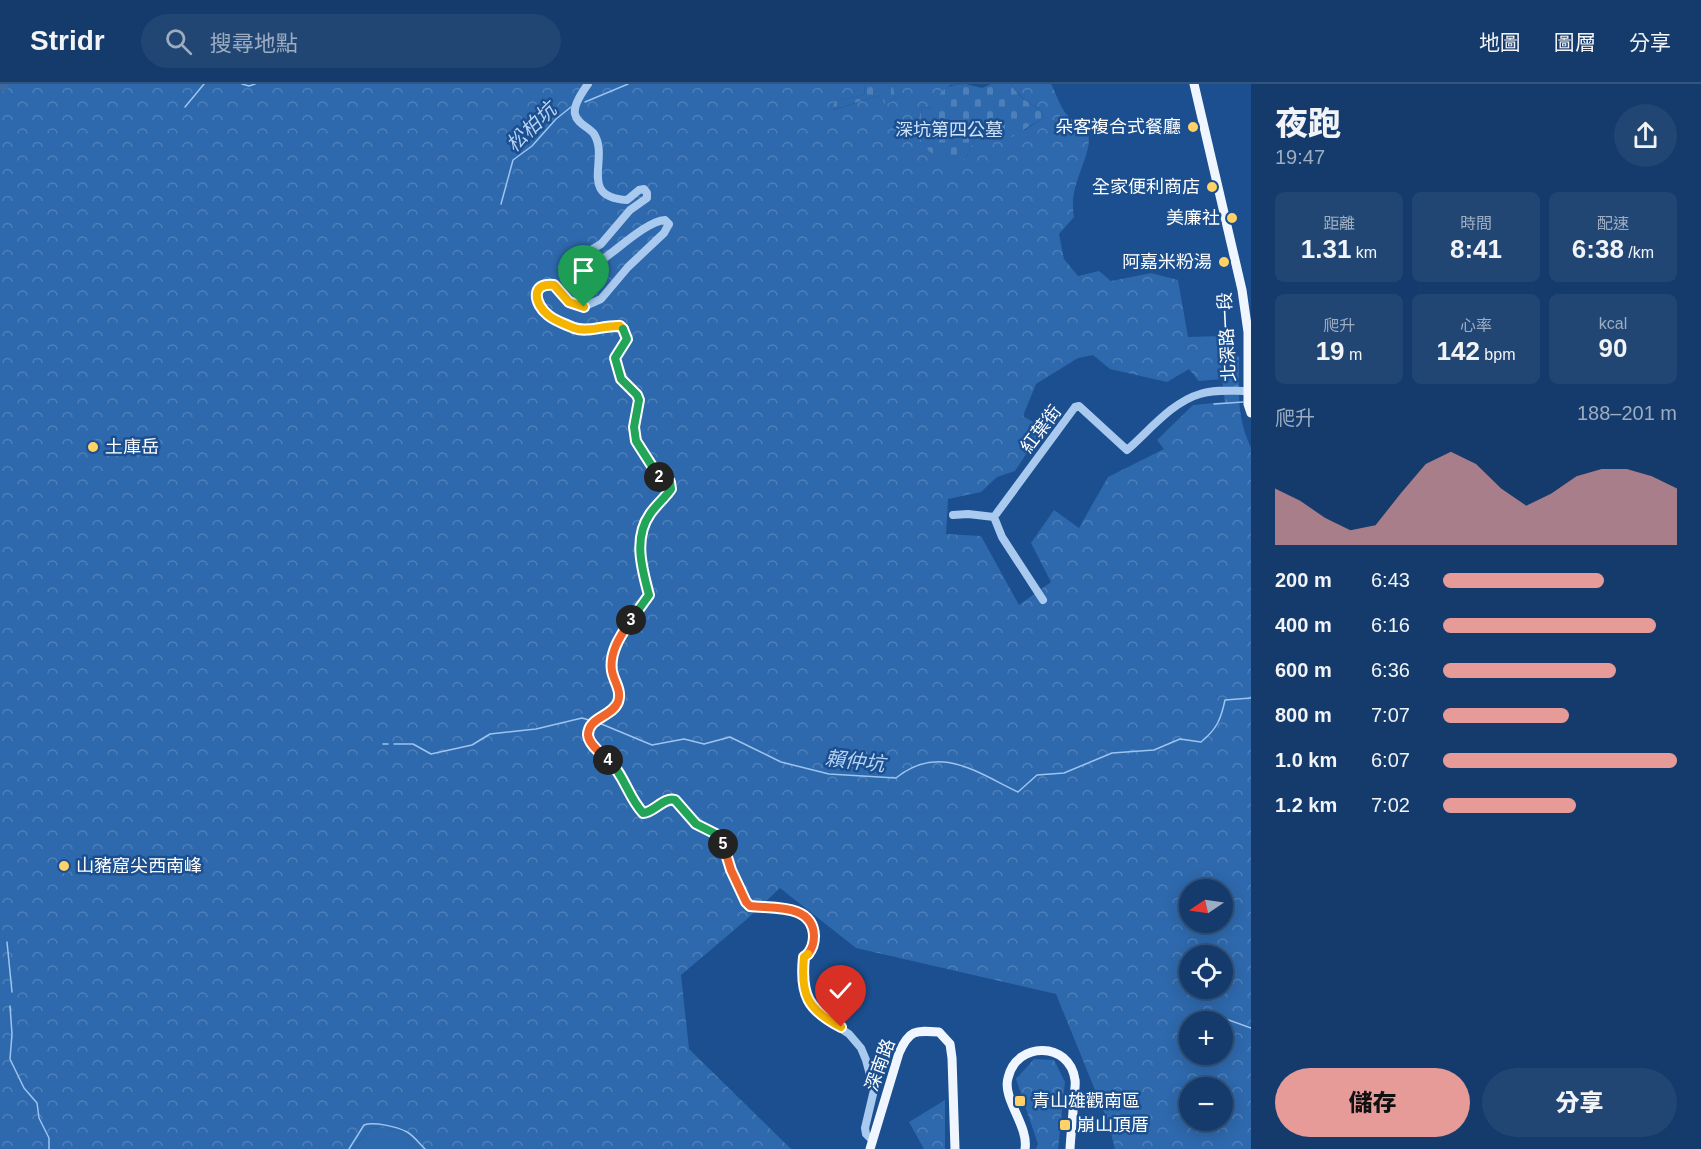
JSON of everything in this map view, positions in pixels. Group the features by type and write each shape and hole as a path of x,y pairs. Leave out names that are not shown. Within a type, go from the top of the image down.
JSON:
{"main road":[{"name":"北深路一段","path":"1194,84 1242,290 1248,332 1247,391 1251,413"},
{"name":"深南路","path":"871,1145 899,1053 906,1038 919,1031 939,1032 950,1044 955,1149"},
{"path":"1025,1149 1023,1131 1007,1081 1017,1059 1024,1054 1040,1050 1055,1051 1068,1063 1076,1079 1070,1149"}],"street":[{"path":"588,84 575,110 575,115 577,120 593,132 597,140 599,148 597,181 600,187 613,198 621,200 627,200 639,190 644,189 647,198 630,210 601,244 586,254 586,258 590,264 596,264 658,221 665,220 669,224 664,233 628,267 601,299 584,307 569,302 554,285 547,284 540,287 536,295 537,301 546,314 576,329 590,330 611,325 620,326 626,332 627,339 615,358 621,379 639,400 634,427 636,441 656,475 670,482 671,485 667,496 654,508 643,526 641,560 649,595 615,647 612,670 619,690 617,704 614,710 594,721 588,737 594,747 618,771 637,807 643,813 654,810 666,801 675,800 696,824 714,832 721,839 731,870 750,906 784,907 808,919 814,939 811,951 804,957 803,986 812,1006 823,1017 849,1034 861,1048 874,1090 865,1128 871,1145"},
{"name":"紅葉街","path":"994,517 1076,407 1080,406 1127,450 1188,399 1201,393 1214,391 1247,391"},
{"path":"953,515 994,517 1002,537 1043,600"}],"green space":[{"path":"0,84 865,84 864,95 835,101 833,110 881,95 895,100 893,84 963,84 950,85 934,108 922,107 913,133 965,160 978,131 989,127 1025,130 1043,118 1041,110 1020,96 1011,84 1051,84 1068,115 1073,120 1087,124 1089,136 1088,148 1073,199 1074,217 1059,234 1064,259 1078,276 1099,271 1111,281 1151,273 1178,280 1188,337 1221,336 1229,358 1239,356 1241,414 1251,448 1251,1149 1115,1149 1108,1122 1056,994 856,948 780,888 681,975 689,1049 791,1149 420,1149 404,1131 372,1127 352,1149 0,1149","holes":["1093,355 1110,369 1167,382 1189,369 1199,381 1222,379 1225,402 1193,405 1157,440 1164,449 1108,477 1079,528 1054,510 1031,543 1051,582 1019,605 981,536 946,534 948,499 981,492 997,477 1015,471 1043,428 1023,416 1036,384 1078,358"]},
{"name":"深坑第四公墓","path":"864,84 893,84 895,100 885,105 881,95 832,110 835,101 864,95"},
{"name":"深坑第四公墓","path":"966,84 982,88 991,84 1011,84 1020,96 1041,110 1043,118 1012,137 995,134 989,127 978,131 965,160 949,162 930,152 913,134 922,107 933,108 945,89"},
{"path":"1034,1059 1054,1060 1065,1082 1058,1149 1036,1149 1038,1144 1016,1079"},
{"path":"945,1100 945,1149 924,1149 909,1122"},
{"path":"372,1127 404,1131 420,1149 352,1149"}],"waterway":[{"path":"185,107 204,84"},
{"path":"242,84 249,86 255,84"},
{"name":"松柏坑","path":"585,102 628,84"},
{"name":"松柏坑","path":"501,204 513,160 532,146 556,119 571,107"},
{"path":"1214,404 1243,402"},
{"name":"賴仲坑","path":"599,723 652,745 684,739 704,744 730,737 781,762 829,774 896,778 912,768 927,763 957,764 1018,792 1037,775 1064,773 1112,753 1154,750 1180,739 1201,742 1218,723 1225,700 1251,698"},
{"name":"賴仲坑","path":"394,744 413,744 431,754 472,745 490,734 536,729 582,718 589,720"},
{"name":"賴仲坑","path":"383,744 388,744"},
{"path":"7,942 12,992"},
{"path":"10,1006 12,1034 10,1059 24,1088 37,1103 39,1118 49,1138 49,1149"},
{"path":"1233,1022 1251,1028"},
{"path":"349,1149 364,1125 368,1124 379,1124 407,1132 425,1149"}],"tunnel":[{"path":"0,88 6,84"}],"place":[{"name":"朵客複合式餐廳","path":"1193,127"},
{"name":"全家便利商店","path":"1212,187"},
{"name":"美廉社","path":"1232,218"},
{"name":"阿嘉米粉湯","path":"1224,262"},
{"name":"土庫岳","path":"93,447"},
{"name":"山豬窟尖西南峰","path":"64,866"},
{"name":"青山雄觀南區","path":"1020,1101"},
{"name":"崩山頂厝","path":"1065,1125"}],"route":[{"path":"584,307 569,302 554,285 547,284 540,287 536,295 537,301 546,314 576,329 590,330 611,325 620,326 626,332 627,339 615,358 621,379 639,400 634,427 636,441 656,475 670,482 671,485 667,496 654,508 643,526 640,549 643,574 649,595 615,647 612,670 619,690 617,704 614,710 594,721 588,737 594,747 618,771 637,807 643,813 654,810 670,799 675,800 696,824 718,835 731,870 750,906 784,907 808,919 814,939 811,951 804,957 803,986 812,1006 823,1017 841,1027"}]}
